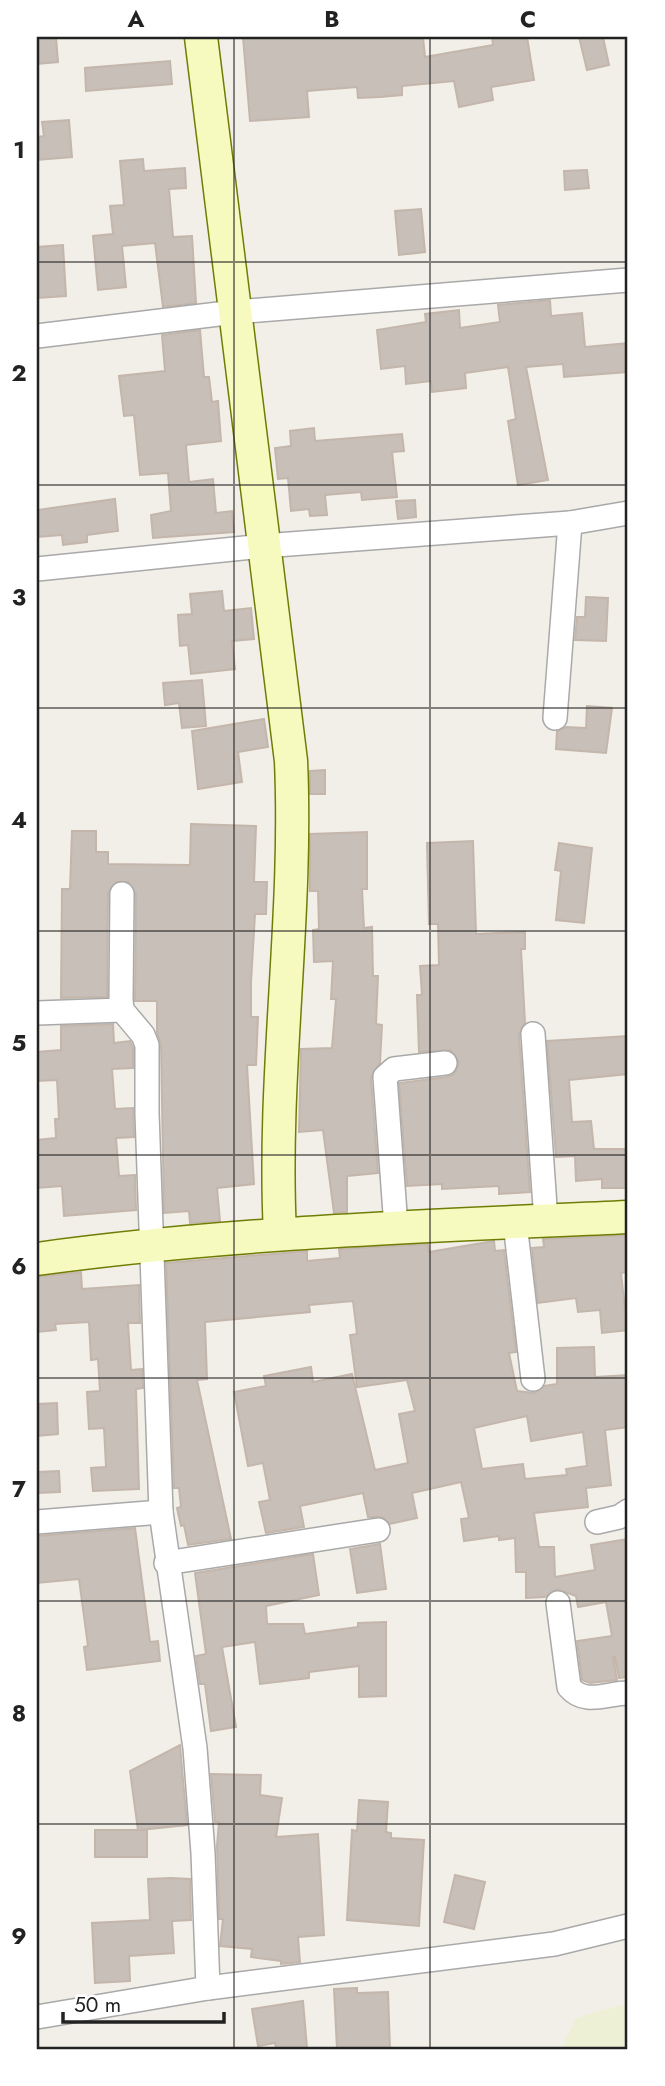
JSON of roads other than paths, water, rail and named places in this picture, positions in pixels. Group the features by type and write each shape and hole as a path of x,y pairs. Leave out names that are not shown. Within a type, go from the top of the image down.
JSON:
{"street":[{"path":"201,37 263,546 282,678 293,808 281,1085 280,1234"},
{"path":"37,336 235,312 628,281"},
{"path":"37,569 263,546 570,523 628,513"},
{"path":"555,718 570,523"},
{"path":"122,894 122,1010 143,1035 147,1045 161,1512 166,1563 195,1748 203,1853 208,1988"},
{"path":"37,1013 122,1010"},
{"path":"533,1034 530,1222 533,1379"},
{"path":"396,1227 385,1077 394,1069 445,1063"},
{"path":"37,1259 151,1243 396,1227 628,1217"},
{"path":"597,1522 619,1517 628,1511"},
{"path":"37,1522 161,1512"},
{"path":"166,1563 378,1530"},
{"path":"558,1603 569,1687 576,1696 584,1699 628,1693"},
{"path":"37,2017 208,1988 554,1944 628,1926"}]}
